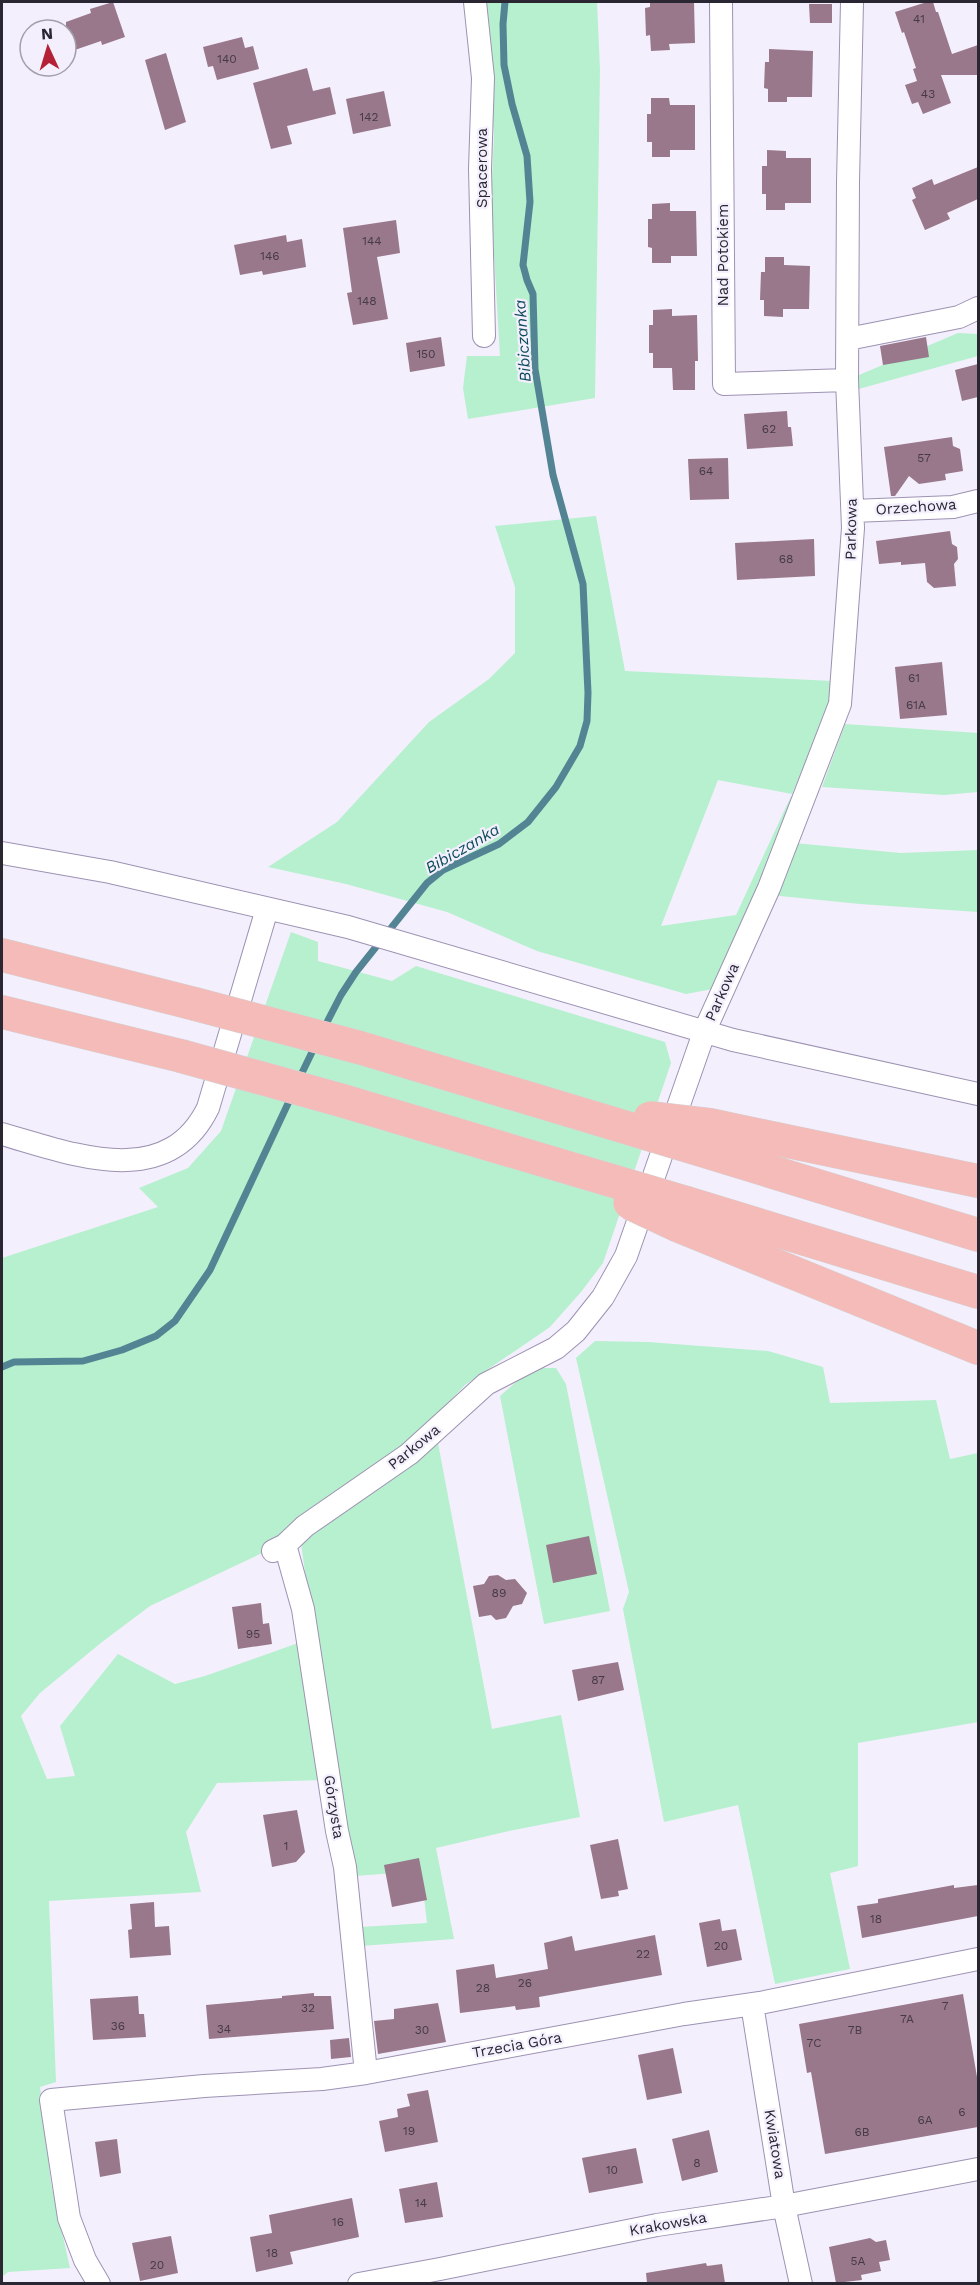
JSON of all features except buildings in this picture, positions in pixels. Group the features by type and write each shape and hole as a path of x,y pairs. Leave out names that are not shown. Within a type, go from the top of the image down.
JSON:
{"highway":[{"path":"2,955 361,1048 559,1107 706,1137 978,1181"},
{"path":"2,1012 181,1056 536,1158 683,1215 978,1348"},
{"path":"706,1137 978,1235"},
{"path":"683,1215 978,1292"}],"street":[{"name":"Spacerowa","path":"475,2 483,78 480,169 484,336"},
{"name":"Nad Potokiem","path":"722,2 724,384 847,380"},
{"name":"Parkowa","path":"279,1548 305,1526 409,1454 486,1384 556,1348 591,1314 617,1276 633,1237 705,1030 769,888 840,704 852,511 847,380 852,2"},
{"path":"848,339 959,317 978,308"},
{"name":"Orzechowa","path":"852,511 953,507 978,501"},
{"path":"2,854 110,872 348,927 416,945 733,1040 978,1094"},
{"path":"2,1134 98,1159 129,1161 153,1157 187,1138 200,1125 208,1108 267,909"},
{"name":"Górzysta","path":"279,1548 303,1609 337,1831 345,1867 366,2073"},
{"name":"Trzecia Góra","path":"99,2283 85,2260 69,2218 51,2100 192,2087 322,2079 366,2073 684,2014 752,2004 978,1959"},
{"name":"Kwiatowa","path":"752,2004 784,2206 801,2283"},
{"name":"Krakowska","path":"359,2283 657,2225 784,2206 978,2169"}],"green space":[{"path":"485,2 597,2 600,70 595,398 468,419 463,388 467,356 500,356 491,204 494,135"},
{"path":"958,333 978,334 978,356 855,390 859,375"},
{"path":"596,516 625,671 832,681 829,706 792,794 753,911 718,988 686,994 537,951 447,912 346,884 268,867 337,822 429,722 489,679 515,653 515,587 495,526","holes":["718,780 792,794 736,915 661,926"]},
{"path":"845,724 978,733 978,792 944,795 822,787"},
{"path":"794,843 901,853 978,850 978,912 770,895"},
{"path":"291,932 318,942 318,961 392,981 416,966 665,1042 671,1063 603,1263 550,1327 465,1385 401,1452 260,1554 150,1606 40,1693 21,1716 47,1779 75,1776 60,1726 118,1654 175,1684 205,1676 301,1642 323,1780 217,1783 186,1832 201,1892 49,1901 56,2082 40,2087 51,2183 70,2268 8,2272 2,2277 2,1258 158,1207 139,1188 188,1168 221,1131"},
{"path":"595,1341 648,1342 768,1351 823,1367 830,1403 936,1400 950,1459 978,1453 978,1722 858,1743 858,1866 830,1873 850,1969 775,1984 738,1805 664,1822 623,1609 629,1592 576,1358"},
{"path":"532,1368 556,1368 566,1384 610,1611 544,1624 500,1396"},
{"path":"438,1443 492,1729 561,1715 580,1817 436,1848 454,1939 361,1946 360,1927 427,1923 421,1871 355,1876 332,1767 301,1543"}],"waterway":[{"name":"Bibiczanka","path":"324,1028 356,972 427,883 443,870 499,844 528,822 556,787 580,746 587,721 588,693 583,584 553,475 535,369 533,294 523,265 530,202 527,156 512,104 504,65 505,2"},
{"name":"Bibiczanka","path":"299,1079 315,1046"},
{"name":"Bibiczanka","path":"2,1367 14,1362 83,1361 122,1350 156,1336 175,1321 210,1270 292,1095"}]}
